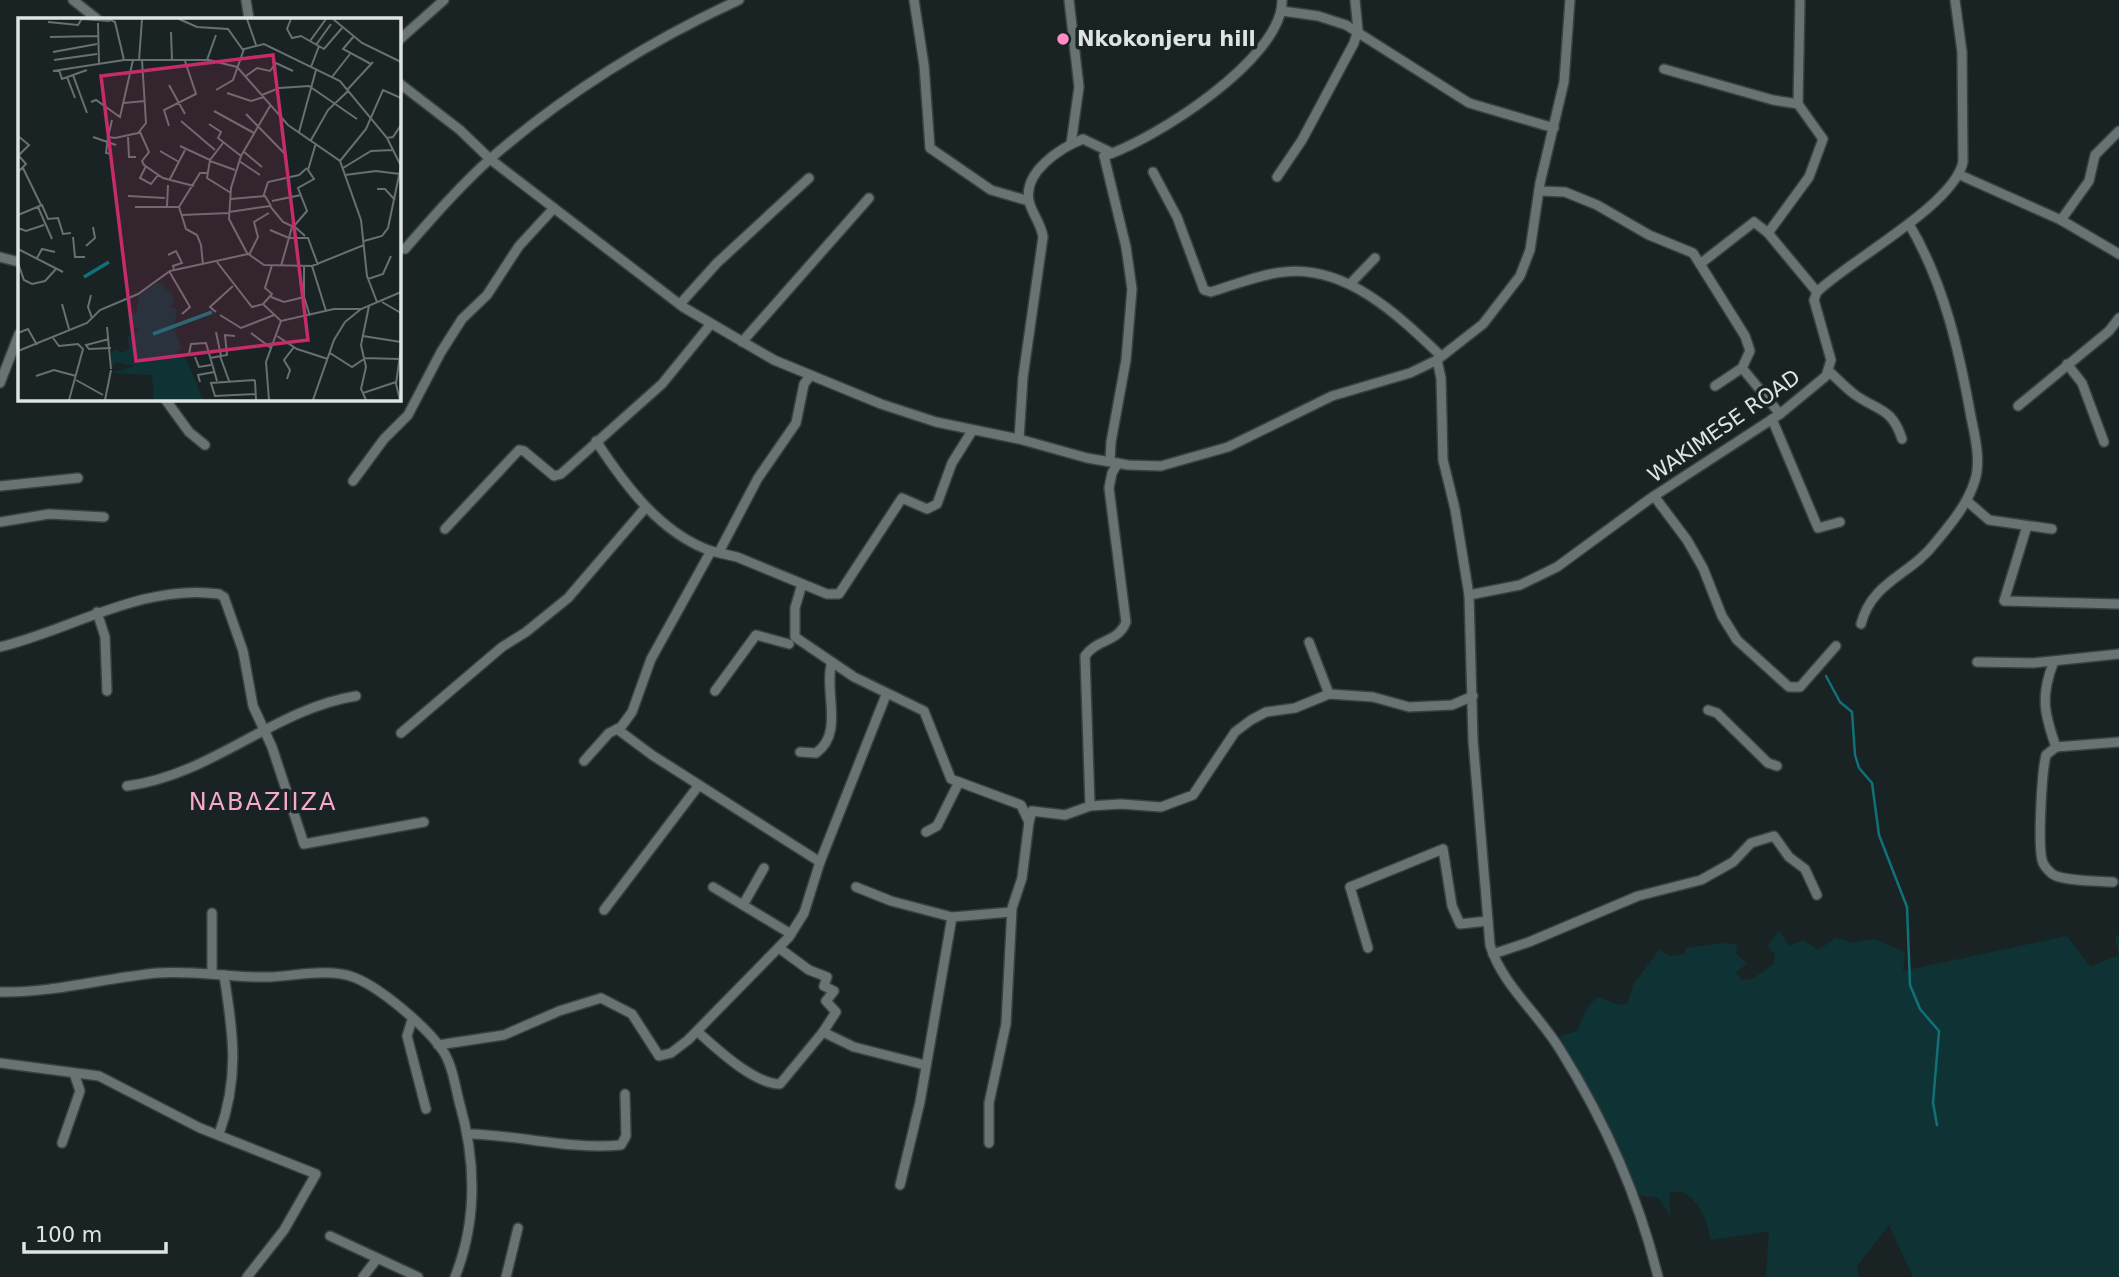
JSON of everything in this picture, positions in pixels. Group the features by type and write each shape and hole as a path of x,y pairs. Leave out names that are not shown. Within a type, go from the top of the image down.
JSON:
{"street":[{"path":"73,0 96,18"},
{"path":"246,0 249,18"},
{"path":"401,38 444,0"},
{"path":"405,248 490,159 544,116 695,20 738,0"},
{"path":"914,0 930,148 991,190 1029,201"},
{"path":"1069,0 1079,87 1071,144"},
{"path":"1090,806 1085,656 1093,647 1114,639 1126,622 1109,488 1114,462 1111,442 1126,360 1132,289 1126,247 1104,156 1127,149 1141,137 1154,134 1175,117 1189,112 1237,73 1266,41 1282,11 1282,0"},
{"path":"1277,177 1302,140 1358,30 1355,0"},
{"path":"401,85 460,130 490,159 680,304 710,325 742,342 810,376 881,404 972,431 1019,439 1114,462 1161,466 1198,458 1259,433 1332,396 1410,373 1439,358 1483,324 1520,276 1530,250 1539,191 1564,82 1570,0"},
{"path":"1769,233 1809,177 1823,139 1798,104 1800,0"},
{"path":"1700,264 1754,222 1769,233 1817,292 1909,224 1960,175 1963,162 1962,52 1955,0"},
{"path":"1282,11 1318,16 1358,30 1469,103 1554,128"},
{"path":"1664,69 1773,100 1798,104"},
{"path":"2061,219 2089,181 2095,155 2119,131"},
{"path":"1019,439 1023,377 1043,237 1042,227 1029,201 1029,184 1035,173 1071,144 1083,139 1112,153"},
{"path":"1153,172 1177,217 1204,290 1211,292 1283,272 1320,271 1350,284 1413,329 1439,358 1443,460 1455,509 1469,595 1478,821 1493,954 1500,973 1532,1008 1561,1051 1595,1111 1646,1228 1658,1277"},
{"path":"1960,175 2061,219 2119,254"},
{"path":"680,304 735,246 809,178"},
{"path":"1539,191 1565,192 1597,205 1649,235 1693,253 1750,346 1749,355 1742,368 1715,386"},
{"path":"742,342 869,198"},
{"path":"353,481 384,439 408,415 441,352 462,319 487,295 519,246 554,208"},
{"path":"1861,624 1871,598 1933,547 1967,501 1976,478 1977,460 1963,366 1941,295 1924,251 1909,224"},
{"path":"0,257 18,262"},
{"path":"1350,284 1375,258"},
{"name":"WAKIMESE ROAD","path":"1469,595 1520,585 1557,567 1654,496 1776,416 1829,371 1830,355 1814,300 1817,292"},
{"path":"2018,406 2109,331 2119,318"},
{"path":"445,529 519,450 557,476 662,384 710,325"},
{"path":"0,383 18,337"},
{"path":"2067,364 2082,383 2104,442"},
{"path":"1742,368 1776,416 1818,528 1840,522"},
{"path":"1829,371 1855,395 1880,407 1891,417 1902,439"},
{"path":"584,761 632,712 651,659 758,478 796,423 804,384 810,376"},
{"path":"166,401 189,432 205,445"},
{"path":"596,442 646,508 700,547 833,595 842,592 902,498 927,509 937,504 953,463 972,431"},
{"path":"0,486 78,478"},
{"path":"1654,496 1687,540 1737,640 1789,687 1800,687 1836,646"},
{"path":"1967,501 1983,518 2052,529"},
{"path":"401,733 502,647 526,632 568,598 646,508"},
{"path":"0,522 49,514 104,517"},
{"path":"2027,526 2004,601 2119,604"},
{"path":"802,584 793,622 795,637 886,695 924,711 951,779 1021,805 1029,822"},
{"path":"0,648 59,629 97,612 184,595 210,593 224,597 237,632 253,706 272,747 304,845 424,822"},
{"path":"97,612 105,636 107,691"},
{"path":"715,691 756,635 789,645"},
{"path":"1309,642 1329,694"},
{"path":"1977,662 2054,661 2119,654"},
{"path":"2054,661 2045,685 2044,699 2046,720 2056,747"},
{"path":"800,752 816,753 826,742 832,713 828,680 832,662"},
{"path":"989,1143 989,1104 1006,1024 1011,912 1022,877 1032,811 1072,814 1090,806 1121,804 1161,807 1193,795 1235,732 1251,720 1266,712 1295,708 1329,694 1373,697 1409,707 1452,705 1473,696"},
{"path":"438,1045 503,1035 568,1007 601,998 632,1014 661,1057 698,1032 779,948 804,913 820,862 886,695"},
{"path":"127,786 188,771 316,706 356,696"},
{"path":"1708,710 1722,718 1768,763 1777,766"},
{"path":"617,729 820,862"},
{"path":"2113,882 2055,876 2042,861 2044,763 2046,755 2056,747 2119,743"},
{"path":"926,832 937,826 959,782"},
{"path":"604,910 699,785"},
{"path":"1493,954 1539,938 1638,896 1701,880 1734,862 1751,843 1774,836 1789,857 1805,869 1817,895"},
{"path":"1368,948 1350,887 1443,849 1452,905 1460,924 1488,921"},
{"path":"743,905 764,868"},
{"path":"713,887 791,934"},
{"path":"856,887 891,901 952,917 1011,912"},
{"path":"212,913 212,974"},
{"path":"900,1185 920,1102 952,917"},
{"path":"698,1032 731,1061 772,1084 780,1084 836,1012 826,1001 834,991 824,986 827,977 809,970 779,948"},
{"path":"0,992 50,991 157,973 350,976 386,997 438,1045 447,1061 469,1134 474,1173 472,1204 467,1240 455,1277"},
{"path":"219,1135 232,1090 235,1047 223,975"},
{"path":"412,1020 407,1036 426,1109"},
{"path":"823,1032 854,1047 925,1066"},
{"path":"0,1063 99,1076 219,1135 316,1174 284,1230 247,1277"},
{"path":"62,1143 80,1091 74,1073"},
{"path":"469,1134 515,1137 585,1148 621,1145 626,1136 625,1094"},
{"path":"506,1277 518,1228"},
{"path":"330,1236 418,1277"},
{"path":"363,1277 376,1259"}],"shaded area":[{"path":"1779,930 1789,946 1803,940 1818,950 1836,938 1853,943 1874,939 1905,952 1903,971 2067,936 2090,967 2119,955 2119,1277 1913,1277 1889,1225 1857,1266 1859,1277 1766,1277 1769,1231 1711,1240 1702,1211 1681,1191 1669,1193 1671,1217 1658,1197 1640,1196 1560,1036 1577,1031 1587,1008 1597,997 1619,1005 1628,1003 1633,985 1659,950 1670,956 1685,954 1685,948 1724,943 1737,945 1736,954 1747,963 1736,973 1742,980 1752,979 1774,964 1775,955 1768,946"},
{"path":"2119,935 2119,955 2115,938"}],"waterway":[{"path":"1826,676 1840,702 1852,712 1855,755 1859,768 1872,783 1879,835 1907,907 1910,985 1920,1009 1939,1031 1933,1103 1937,1125"}],"place":[{"name":"Nkokonjeru hill","path":"1063,39"}],"district":[{"name":"NABAZIIZA","path":"263,802"}]}
